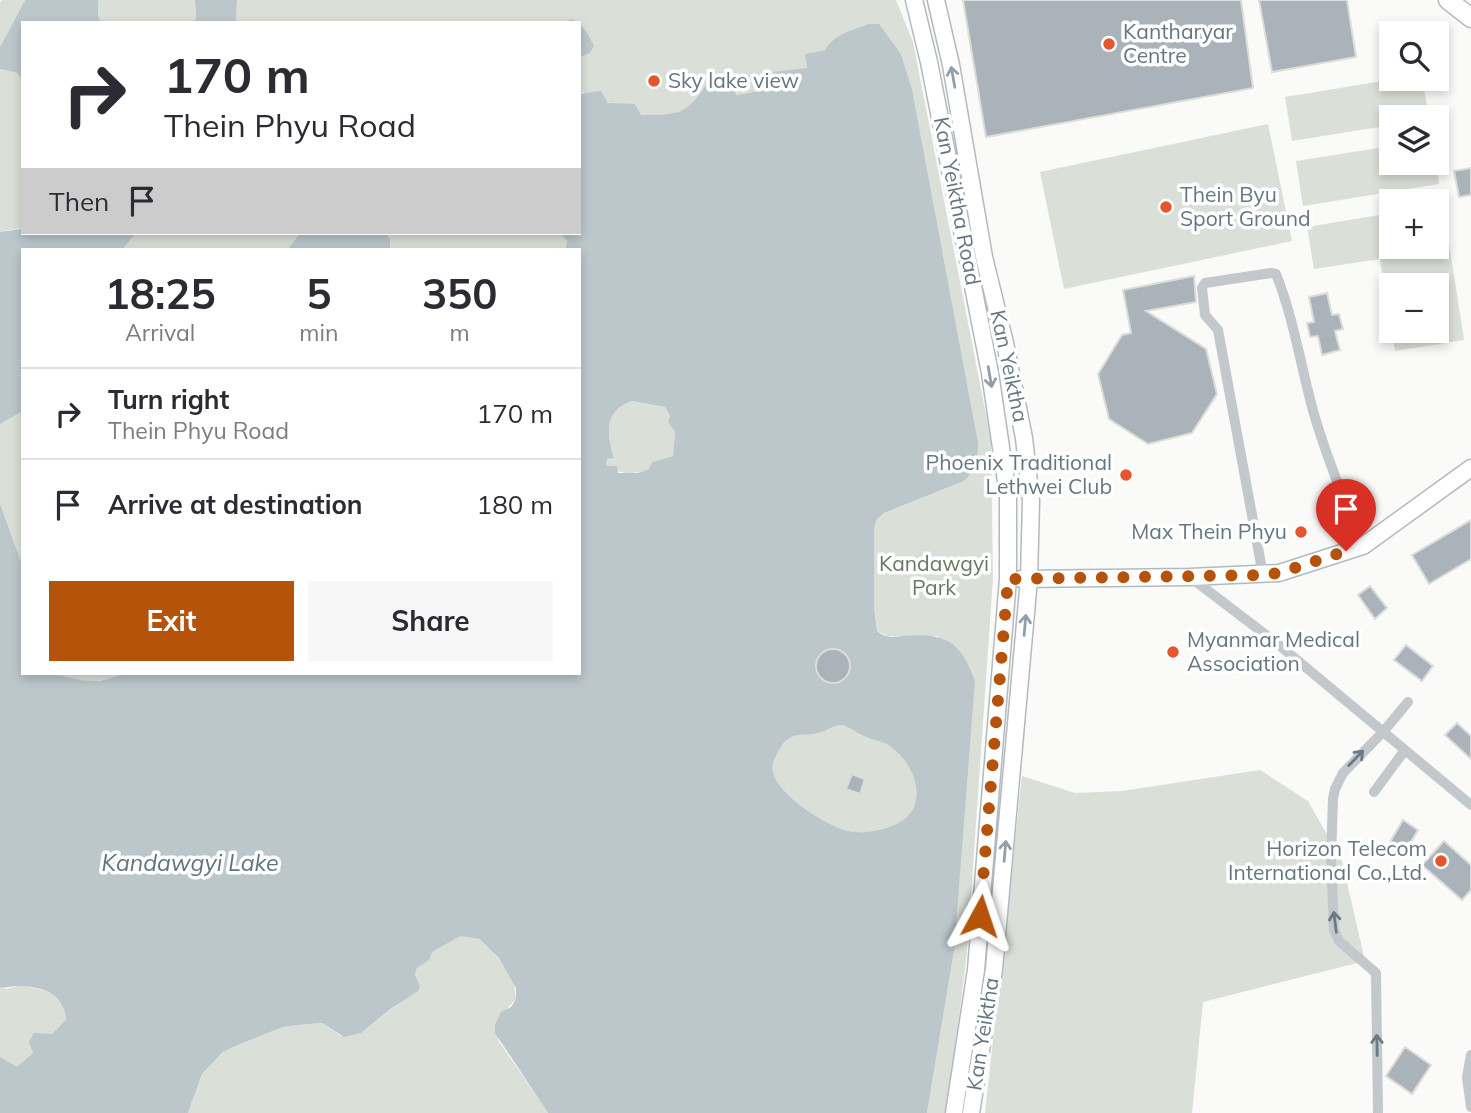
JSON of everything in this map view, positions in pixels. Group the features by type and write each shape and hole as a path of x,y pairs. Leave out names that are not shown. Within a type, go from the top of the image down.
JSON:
{"main road":[{"name":"Kan Yeiktha Road","path":"914,0 921,21 948,157 1002,444 1008,495 1008,579 976,970 954,1113"},
{"name":"Kan Yeiktha","path":"936,0 951,65 984,257 1024,438 1031,501 1029,579 994,969 971,1113"},
{"path":"1448,0 1471,18"},
{"path":"1008,579 1279,573 1363,545 1471,468"}],"street":[{"path":"1263,575 1218,330 1205,315 1202,288 1205,283 1276,274 1286,298 1315,416 1337,483 1363,545"},
{"path":"1190,577 1279,645 1470,802"},
{"path":"1378,1113 1376,973 1339,942 1334,930 1331,847 1335,789 1343,773 1408,702"},
{"path":"1374,792 1405,751"},
{"path":"1471,1055 1467,1077 1471,1107"}],"green space":[{"path":"25,0 0,47 0,2"},
{"path":"98,0 195,0 195,21 100,21"},
{"name":"Kandawgyi Park","path":"237,0 896,0 913,42 991,440 993,578 967,953 947,1113 927,1113 954,951 938,636 888,636 877,631 874,608 874,529 877,519 884,513 964,481 978,442 912,89 901,54 868,24 825,50 806,54 807,68 776,88 695,102 679,114 641,115 581,93 581,21 236,21"},
{"path":"0,69 17,73 21,78 21,227 0,232"},
{"path":"1379,82 1379,91 1424,91 1427,105 1379,105 1379,127 1292,141 1285,97"},
{"name":"Thein Byu Sport Ground","path":"1268,124 1292,241 1064,289 1040,172"},
{"path":"1379,148 1379,175 1438,175 1439,184 1408,189 1379,189 1379,194 1303,206 1296,161"},
{"path":"1379,215 1380,259 1314,269 1307,227"},
{"path":"134,235 298,235 289,248 124,248"},
{"path":"387,235 561,235 567,241 565,248 390,248 390,239"},
{"path":"1449,244 1464,340 1449,342 1449,273 1382,273 1380,259 1449,259"},
{"path":"1394,343 1445,343 1395,351"},
{"path":"632,401 665,407 670,416 668,422 675,432 673,456 652,462 650,469 626,473 611,468 606,464 606,459 614,458 609,432 612,417 623,405"},
{"path":"21,412 21,562 0,504 0,424"},
{"path":"58,675 119,675 88,681"},
{"path":"843,725 888,745 906,762 915,782 915,803 911,812 900,822 869,832 846,830 802,806 776,781 774,762 787,740"},
{"path":"1260,770 1308,801 1342,861 1365,961 1203,1002 1192,1113 985,1113 1022,776 1075,793 1122,791"},
{"path":"461,936 480,938 492,949 514,983 516,999 506,1010 498,1040 548,1113 188,1113 202,1074 223,1052 283,1027 322,1023 341,1036 361,1033 420,987 415,974 417,968 428,960 432,952"},
{"path":"20,985 52,994 61,1003 66,1021 17,1068 0,1057 0,987 7,989"}],"water":[{"path":"25,0 98,0 100,21 21,21 21,78 17,73 0,69 0,47"},
{"path":"195,0 237,0 236,21 195,21"},
{"name":"Kandawgyi Lake","path":"868,24 879,24 901,54 912,89 978,442 976,463 964,481 884,513 877,519 874,529 874,608 877,631 889,636 930,636 950,642 964,657 975,681 954,951 927,1113 548,1113 495,1033 495,1025 501,1012 511,1007 516,999 516,988 498,957 480,939 461,936 432,952 429,960 417,968 415,974 420,987 418,991 361,1033 344,1037 322,1023 283,1027 223,1052 202,1074 188,1113 0,1113 0,1057 17,1067 33,1053 29,1042 34,1033 52,1034 66,1020 62,1004 53,994 22,986 0,987 0,504 21,562 21,675 57,675 94,681 119,675 581,675 581,248 565,248 567,241 561,235 581,235 581,94 601,91 608,103 635,104 641,115 672,114 692,103 706,85 733,81 736,95 776,88 773,72 807,68 805,54 825,50 838,37","holes":["632,401 665,407 670,416 668,422 675,432 673,456 652,462 649,469 638,473 618,473 617,466 608,466 607,459 614,458 609,432 616,411","843,725 888,745 906,762 911,772 915,782 915,803 911,812 900,822 869,832 846,830 823,820 802,806 791,798 776,780 773,764 779,749 787,740"]},
{"path":"581,26 594,46 590,53 581,56"},
{"path":"20,229 21,235 134,235 124,248 21,248 21,412 0,424 0,232"},
{"path":"298,235 387,235 390,239 390,248 289,248"}],"building":[{"name":"Kantharyar Centre","path":"963,0 1241,0 1253,88 986,137"},
{"path":"1259,0 1347,0 1356,57 1272,72"},
{"path":"1471,168 1471,195 1459,197 1454,171"},
{"path":"1194,276 1196,302 1146,311 1206,349 1217,394 1192,433 1148,444 1109,419 1098,374 1122,335 1131,333 1123,290"},
{"path":"1327,293 1332,315 1339,314 1343,329 1335,331 1340,350 1322,355 1318,336 1310,337 1307,323 1314,322 1309,297"},
{"path":"1471,520 1471,559 1429,584 1412,555"},
{"path":"1370,586 1387,608 1375,619 1358,595"},
{"path":"1406,645 1433,666 1422,681 1394,660"},
{"path":"833,649 845,654 850,666 845,678 833,683 821,678 816,666 821,654"},
{"path":"1457,723 1471,736 1471,759 1445,735"},
{"path":"852,774 865,779 860,794 846,789"},
{"path":"1403,820 1418,830 1405,852 1390,842"},
{"path":"1444,841 1471,865 1471,890 1462,900 1422,865"},
{"path":"1405,1047 1431,1065 1412,1094 1386,1076"}],"place":[{"name":"Kantharyar Centre","path":"1109,44"},
{"name":"Sky lake view","path":"654,81"},
{"name":"Thein Byu Sport Ground","path":"1166,207"},
{"name":"Phoenix Traditional Lethwei Club","path":"1126,475"},
{"name":"Max Thein Phyu","path":"1301,532"},
{"name":"Myanmar Medical Association","path":"1173,652"},
{"name":"Horizon Telecom International Co.,Ltd.","path":"1441,861"}],"route":[{"path":"980,916 1008,579 1263,575 1279,573 1346,551"}]}
